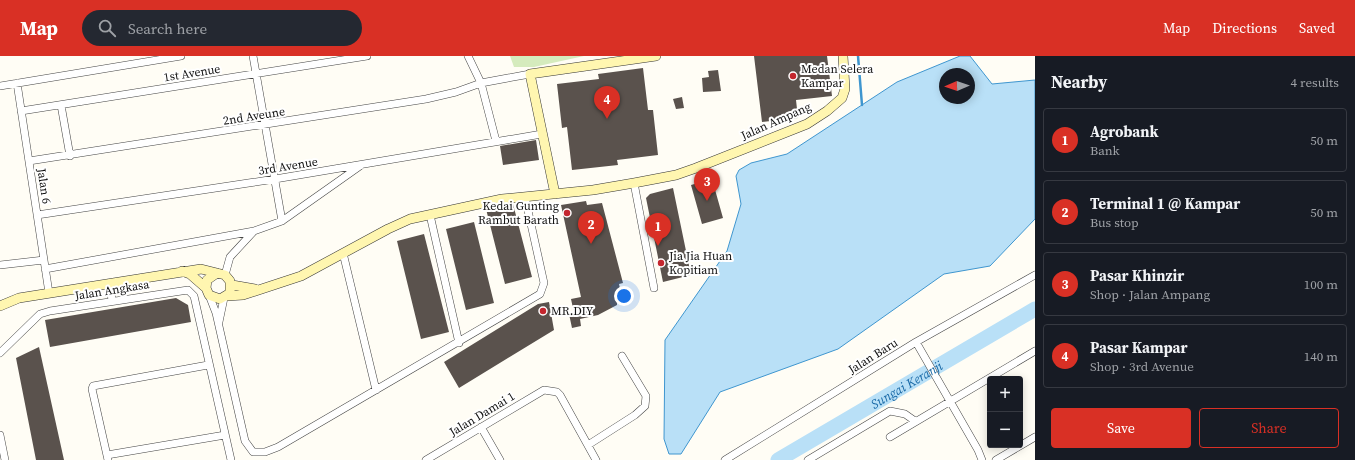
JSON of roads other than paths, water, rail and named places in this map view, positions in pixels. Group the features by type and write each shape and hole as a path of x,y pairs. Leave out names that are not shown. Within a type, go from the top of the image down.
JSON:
{"street":[{"path":"0,86 138,60 181,56"},
{"path":"253,56 282,221"},
{"name":"1st Avenue","path":"21,111 367,56"},
{"path":"468,56 481,83 496,141"},
{"path":"555,194 530,74 656,56"},
{"name":"Jalan Ampang","path":"226,297 243,295 301,276 410,219 502,199 555,194 634,183 676,175 806,124 826,111 842,98 845,89 843,56"},
{"name":"2nd Aveune","path":"28,161 70,156 426,99 456,92 481,83 530,74"},
{"name":"Jalan 6","path":"17,83 49,292"},
{"path":"62,105 70,156"},
{"name":"3rd Avenue","path":"37,215 275,179 542,134"},
{"path":"45,269 254,231 282,221 362,164"},
{"path":"634,183 654,288"},
{"path":"254,231 230,258 221,274 210,277 207,292 219,326 245,441 253,452 265,452 278,447 535,298 543,289 544,283 525,197"},
{"path":"430,215 459,342"},
{"path":"343,253 376,390"},
{"path":"0,265 44,260"},
{"path":"0,306 19,298 49,292 201,269 221,274 232,285 245,289 258,290"},
{"path":"180,271 190,274 216,299 226,297"},
{"name":"Jalan Baru","path":"725,460 916,342 1035,275"},
{"path":"110,283 112,301"},
{"path":"219,326 226,297 232,285"},
{"name":"Jalan Angkasa","path":"0,354 40,314 50,311 188,290 194,296 208,365"},
{"path":"916,342 982,460"},
{"path":"890,437 1035,351"},
{"path":"596,460 588,445 635,415 645,406 646,396 622,356"},
{"path":"224,435 107,457 92,389 93,386 208,365 231,460"},
{"name":"Jalan Damai 1","path":"426,460 544,390 550,390 560,395 588,445"},
{"path":"808,460 890,411 905,414 915,421"},
{"path":"481,427 500,460"},
{"path":"0,435 5,460"},
{"path":"996,460 1035,437"}],"water":[{"path":"960,56 970,56 992,84 1035,80 1035,219 990,266 944,274 838,349 720,392 681,454 669,454 664,439 665,340 727,251 741,204 736,176 739,170 751,163 787,154 897,82"}],"waterway":[{"path":"858,56 862,105"},
{"name":"Sungai Keranji","path":"778,460 1035,309"}],"place":[{"name":"Medan Selera Kampar","path":"793,76"},
{"name":"Pasar Kampar","path":"607,119"},
{"name":"Pasar Khinzir","path":"707,201"},
{"name":"Kedai Gunting Rambut Barath","path":"567,213"},
{"name":"Terminal 1 @ Kampar","path":"591,244"},
{"name":"Agrobank","path":"658,246"},
{"name":"Jia Jia Huan Kopitiam","path":"661,263"},
{"name":"MR.DIY","path":"543,311"}]}
